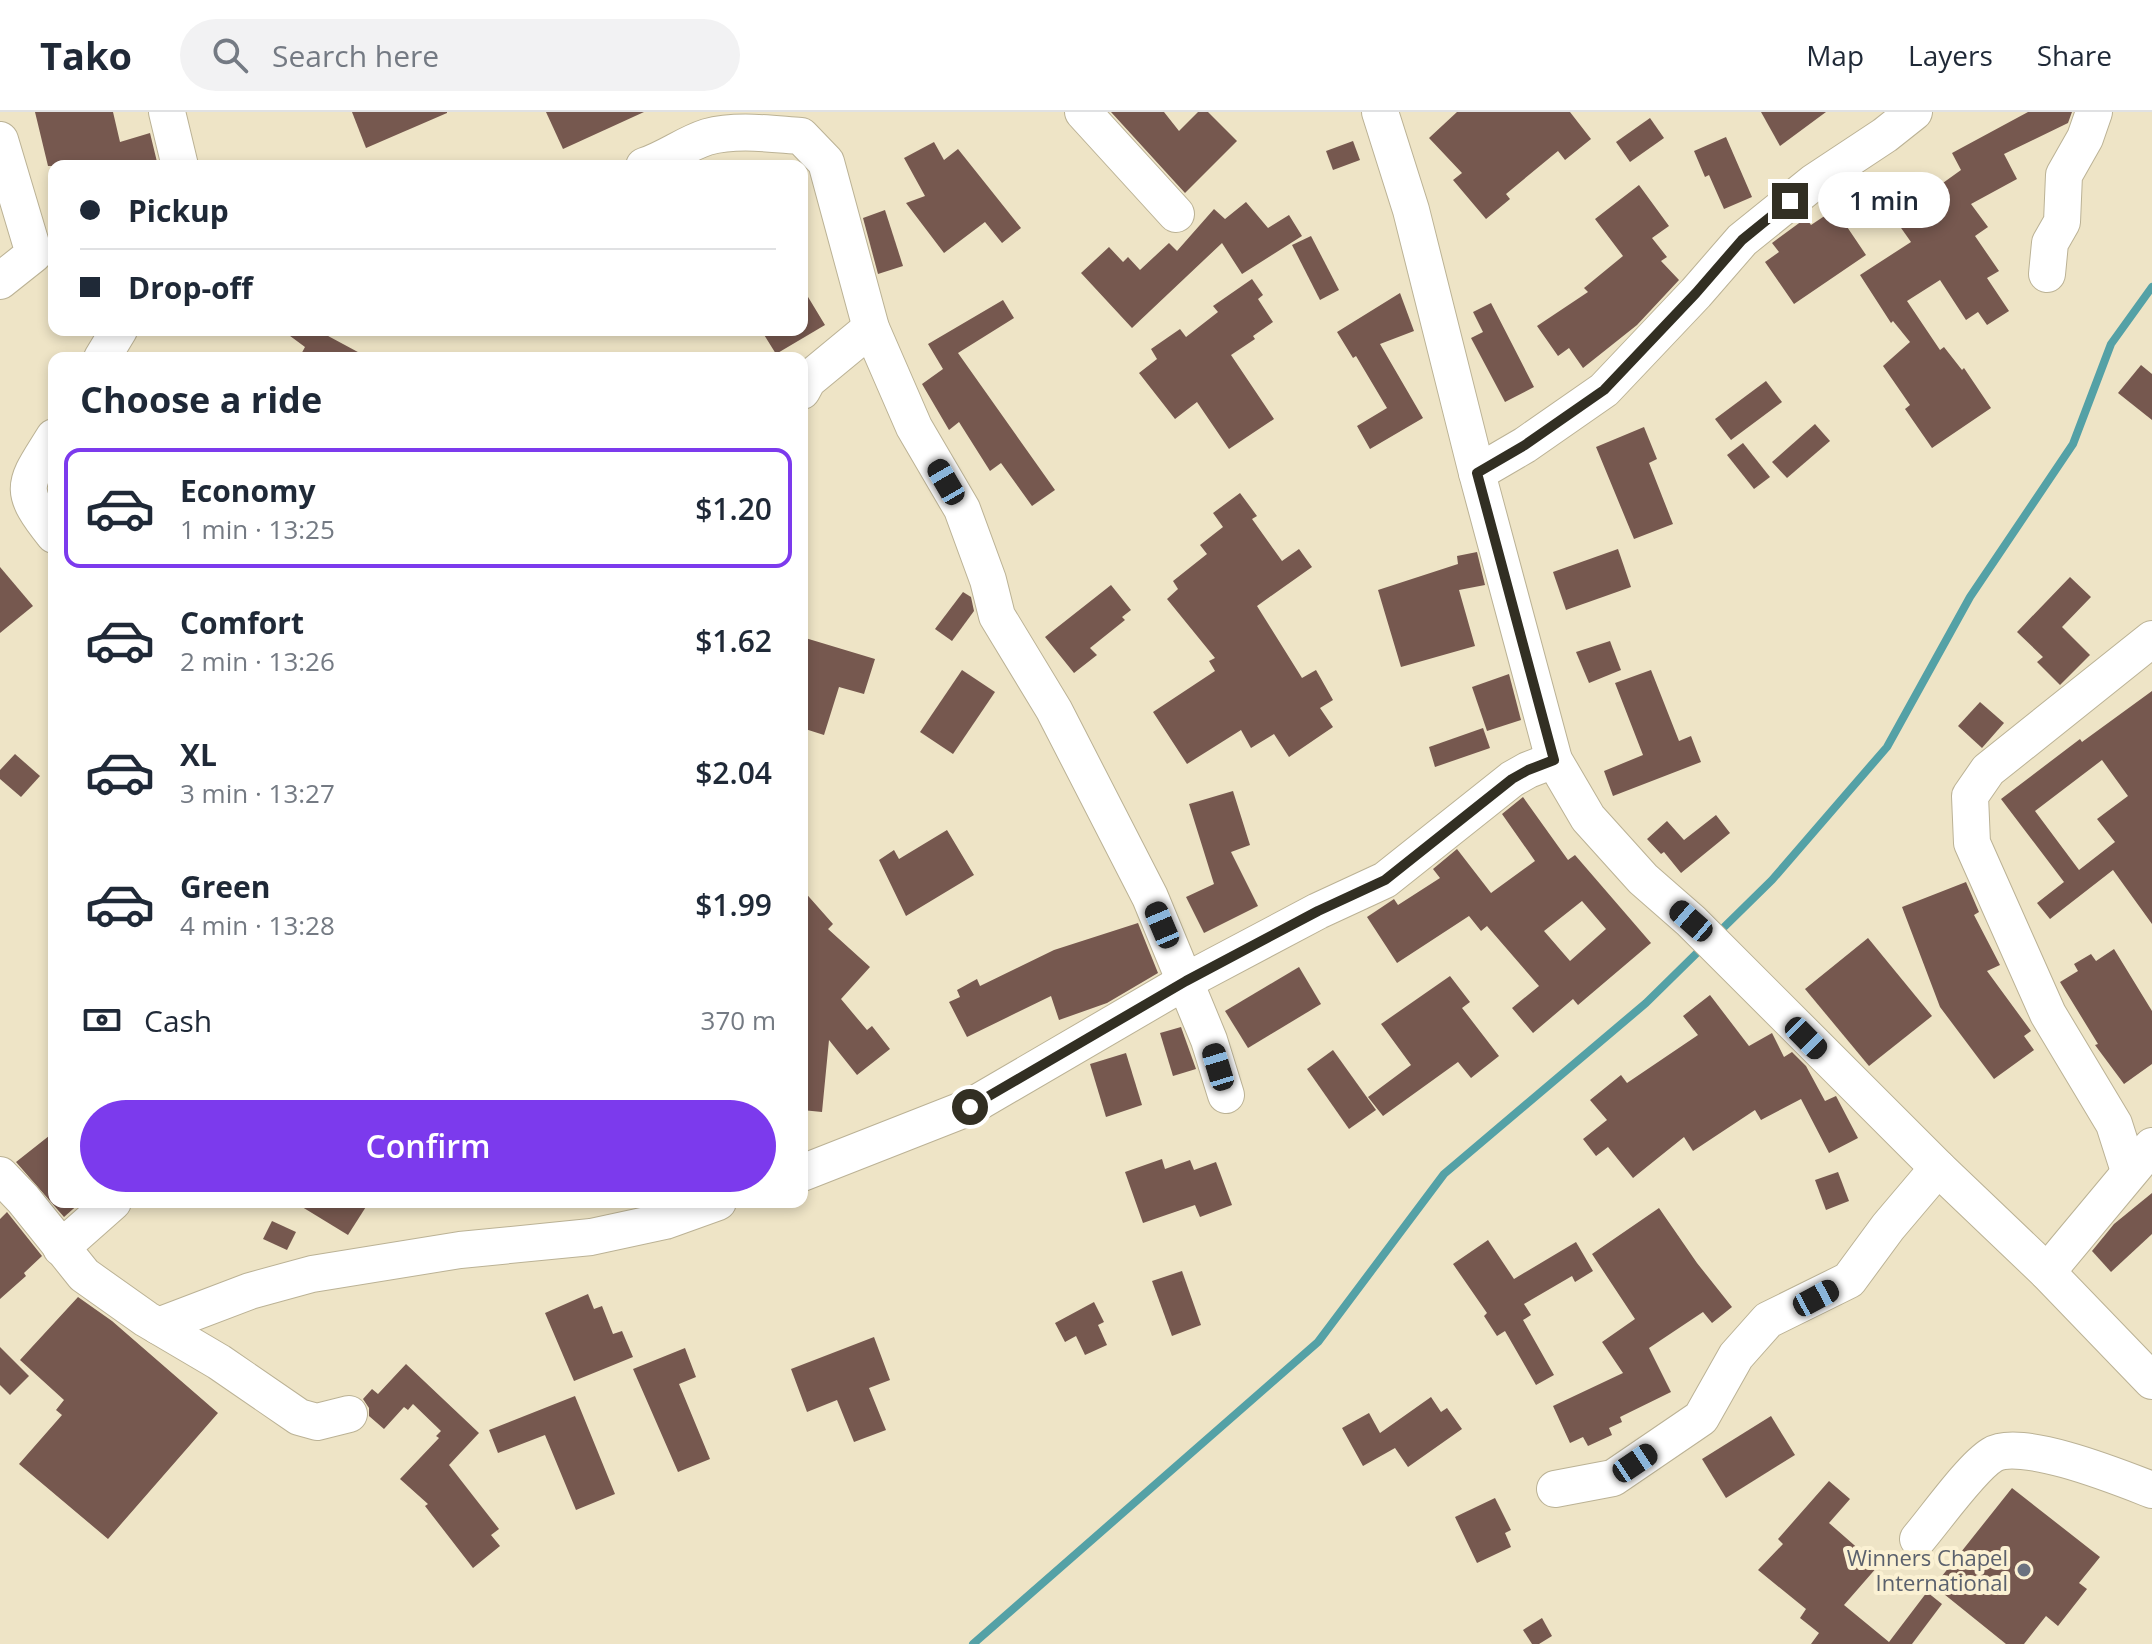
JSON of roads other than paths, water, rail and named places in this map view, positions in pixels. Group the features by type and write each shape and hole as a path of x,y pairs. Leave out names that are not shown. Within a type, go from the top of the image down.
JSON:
{"street":[{"path":"167,112 179,160"},
{"path":"1083,112 1176,214"},
{"path":"1380,112 1411,210 1554,760 1588,818 1643,879 1691,921 1938,1168 2047,1272 2152,1381"},
{"path":"1477,473 1525,445 1604,390 1742,240 1814,182 1914,112"},
{"path":"2047,274 2050,243 2062,222 2064,175 2085,138 2094,112"},
{"path":"663,160 707,137 757,132 801,136 826,162 871,328 914,427 962,509 988,580 997,616 1054,710 1150,897 1209,1040 1226,1095"},
{"path":"0,140 44,246 0,281"},
{"path":"808,380 871,328"},
{"path":"48,446 28,478 27,492 36,512 48,527"},
{"path":"2047,1272 2141,1158 2114,1124 2048,1014 1972,843 1970,796 1988,770 2152,639"},
{"path":"808,1171 970,1107 1186,981 1318,911 1385,880 1512,779 1554,760"},
{"path":"1555,1489 1613,1478 1701,1418 1736,1356 1768,1320 1849,1280 1888,1227 1938,1168"},
{"path":"0,1175 84,1275 158,1326 219,1362 299,1417 317,1422 349,1414"},
{"path":"61,1248 106,1208"},
{"path":"158,1326 250,1291 312,1274 460,1250 591,1237 665,1221 701,1208"},
{"path":"1918,1539 1975,1471 2003,1450 2046,1455 2152,1490"}],"waterway":[{"path":"1716,935 1772,880 1887,747 1970,597 2073,444 2111,344 2152,287"},
{"path":"973,1644 1318,1342 1444,1174 1646,1003 1703,947"}],"place":[{"name":"Winners Chapel International","path":"2024,1570"}]}
